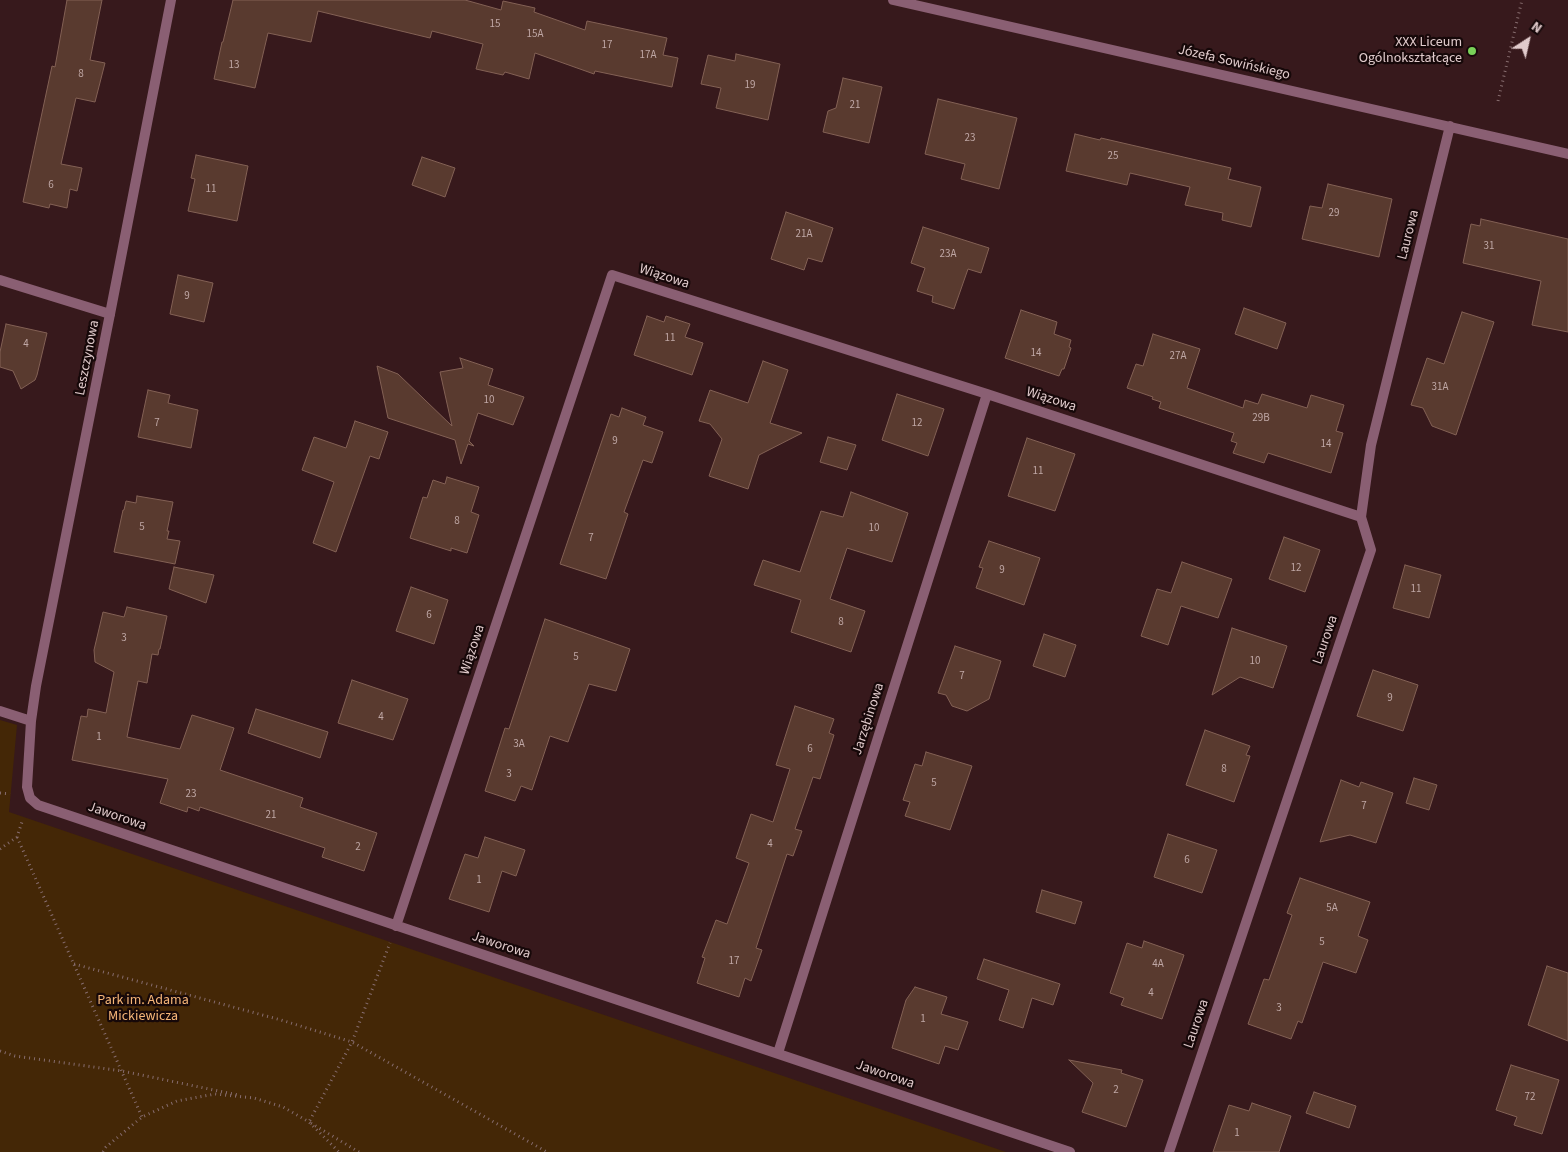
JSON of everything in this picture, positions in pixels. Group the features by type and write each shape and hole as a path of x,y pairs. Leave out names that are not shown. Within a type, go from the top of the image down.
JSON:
{"street":[{"name":"Leszczynowa","path":"31,721 36,686 171,0"},
{"name":"Józefa Sowińskiego","path":"894,0 1568,154"},
{"name":"Laurowa","path":"1169,1152 1371,550 1361,517 1371,446 1450,126"},
{"name":"Wiązowa","path":"396,926 612,275 987,394 1361,517"},
{"path":"0,280 110,314"},
{"name":"Jarzębinowa","path":"778,1053 987,394"},
{"path":"0,711 31,721 27,787 30,798"},
{"name":"Jaworowa","path":"30,798 38,805 1070,1152"}],"path":[{"path":"1498,101 1522,0"},
{"path":"0,849 17,837 30,798"},
{"path":"17,837 142,1117"},
{"path":"309,1122 352,1042 396,926"},
{"path":"74,964 282,1020 352,1042 547,1152"},
{"path":"0,1051 15,1056 122,1071 254,1098 283,1107 359,1152"},
{"path":"103,1152 106,1147 142,1117 177,1101 215,1094 254,1098"},
{"path":"309,1122 339,1152"}],"green space":[{"name":"Park im. Adama Mickiewicza","path":"0,720 17,725 9,812 1006,1152 0,1152"}],"building":[{"path":"67,0 102,0 90,60 105,63 95,102 76,98 61,164 82,168 77,191 70,189 67,208 50,204 49,208 23,202 52,66 55,67"},
{"path":"233,0 465,0 501,10 503,1 535,8 534,12 585,30 587,21 667,38 663,55 678,58 672,87 595,71 594,74 535,53 529,79 505,72 503,75 476,69 483,44 432,31 430,38 318,11 311,42 268,33 255,88 214,79"},
{"path":"736,54 780,64 768,120 716,108 721,88 701,84 708,55 735,61"},
{"path":"843,78 882,87 869,143 823,132 828,111 836,108"},
{"path":"938,99 1017,118 999,189 961,179 965,164 925,154"},
{"path":"1075,134 1100,140 1101,138 1231,168 1228,179 1261,187 1251,227 1222,220 1223,213 1185,205 1190,187 1130,173 1127,185 1066,171"},
{"path":"196,155 248,166 237,221 188,211 195,179 191,178"},
{"path":"422,157 455,168 445,197 412,185"},
{"path":"1328,184 1392,199 1379,257 1302,239 1310,206 1322,208"},
{"path":"786,212 833,228 822,262 808,258 804,270 771,259"},
{"path":"1481,219 1568,239 1568,332 1532,325 1541,281 1463,263 1471,224 1480,226"},
{"path":"923,227 989,248 981,273 968,269 954,309 932,302 933,296 917,291 925,268 911,263"},
{"path":"178,275 213,283 204,322 170,314"},
{"path":"1244,308 1286,323 1277,349 1235,334"},
{"path":"1021,310 1057,322 1054,334 1071,340 1069,347 1071,348 1064,369 1062,369 1059,376 1005,358"},
{"path":"1462,312 1494,322 1456,435 1432,426 1423,408 1411,405 1427,358 1444,364"},
{"path":"647,316 664,322 666,316 690,324 685,337 703,343 692,375 634,355"},
{"path":"6,324 47,333 35,380 21,389 13,371 0,367 0,352"},
{"path":"1153,334 1200,349 1187,388 1243,408 1245,400 1258,404 1262,394 1307,408 1311,395 1344,405 1336,431 1343,433 1331,473 1268,453 1264,463 1233,453 1237,443 1231,441 1234,433 1159,408 1161,402 1152,399 1153,397 1127,388 1136,364 1143,366"},
{"path":"460,358 493,369 488,385 524,397 513,425 478,413 469,441 474,446 468,444 461,464 455,440 388,418 377,366 398,374 452,426 440,372 463,368"},
{"path":"763,361 788,370 770,423 802,433 759,455 748,489 709,476 722,439 710,424 699,421 710,390 748,403"},
{"path":"148,390 170,395 168,403 198,410 191,448 138,437"},
{"path":"897,394 944,409 928,456 882,440"},
{"path":"622,408 646,417 643,425 663,432 652,463 643,460 624,512 628,514 606,579 560,564 611,414 619,417"},
{"path":"355,421 388,432 379,459 370,456 336,552 313,543 334,482 302,470 314,437 346,448"},
{"path":"828,437 856,445 847,470 820,462"},
{"path":"1027,438 1075,454 1055,511 1008,496"},
{"path":"447,477 479,487 471,512 479,515 467,553 451,548 451,551 410,538 423,497 427,498 433,480 445,484"},
{"path":"851,492 908,513 892,562 847,548 830,599 865,611 851,652 791,632 801,600 754,585 763,560 800,572 821,511 843,517"},
{"path":"137,496 173,502 167,539 180,541 175,564 114,552 126,501 136,503"},
{"path":"1284,537 1320,550 1305,592 1269,579"},
{"path":"989,541 1040,558 1024,605 976,588 983,568 979,567"},
{"path":"1182,562 1232,579 1218,618 1181,606 1168,645 1141,636 1157,589 1171,593"},
{"path":"1405,565 1441,575 1429,618 1393,608"},
{"path":"174,567 214,575 206,603 169,589"},
{"path":"411,587 448,600 434,644 396,631"},
{"path":"127,607 167,616 158,655 152,654 147,683 138,681 127,737 180,749 192,715 234,728 220,770 303,798 300,807 377,833 364,871 322,857 325,848 200,807 199,811 188,807 187,812 160,803 168,779 72,760 81,716 87,717 88,709 106,713 114,672 95,662 94,650 103,612 124,617"},
{"path":"545,619 630,649 616,691 589,684 568,742 550,736 532,790 521,786 515,801 485,791 505,728 509,729"},
{"path":"1232,628 1287,646 1273,688 1240,677 1212,695"},
{"path":"1044,634 1076,645 1065,677 1033,666"},
{"path":"955,646 1001,661 989,699 967,711 952,706 946,695 938,693"},
{"path":"1373,670 1418,685 1403,731 1357,716"},
{"path":"352,680 408,699 393,740 338,723"},
{"path":"795,706 834,719 829,733 834,735 820,779 813,777 795,829 802,831 793,856 787,854 756,948 762,950 751,981 745,978 739,997 697,983 705,958 702,957 716,920 727,924 749,863 736,858 751,814 773,822 790,769 776,765"},
{"path":"256,709 328,732 320,758 248,733"},
{"path":"1205,730 1250,746 1246,755 1250,756 1234,802 1186,785"},
{"path":"926,752 972,766 950,830 905,816 910,802 903,800 915,764 922,766"},
{"path":"1414,778 1437,785 1429,810 1406,803"},
{"path":"1341,780 1359,787 1361,782 1393,793 1376,843 1350,835 1320,842"},
{"path":"1168,834 1217,850 1202,893 1154,877"},
{"path":"485,837 525,850 516,876 502,871 489,912 449,899 465,854 478,858"},
{"path":"1300,878 1370,902 1358,936 1368,940 1356,973 1323,962 1302,1023 1298,1021 1291,1039 1248,1024 1264,979 1269,980 1292,915 1287,913"},
{"path":"1042,890 1082,902 1075,924 1036,912"},
{"path":"1144,941 1184,955 1162,1019 1121,1005 1124,998 1110,993 1127,943 1142,948"},
{"path":"984,959 1060,984 1053,1005 1032,998 1023,1028 999,1020 1009,990 977,979"},
{"path":"1547,966 1568,973 1568,1041 1528,1025"},
{"path":"915,987 947,997 941,1014 968,1022 958,1050 945,1046 939,1064 892,1048 906,1000"},
{"path":"1069,1060 1122,1070 1121,1073 1143,1080 1126,1127 1082,1112 1093,1083"},
{"path":"1511,1065 1559,1080 1542,1134 1514,1125 1517,1117 1496,1110"},
{"path":"1314,1092 1356,1106 1349,1128 1306,1113"},
{"path":"1252,1103 1291,1116 1279,1152 1213,1152 1229,1105 1249,1111"}],"place":[{"name":"XXX Liceum Ogólnokształcące","path":"1472,51"}]}
